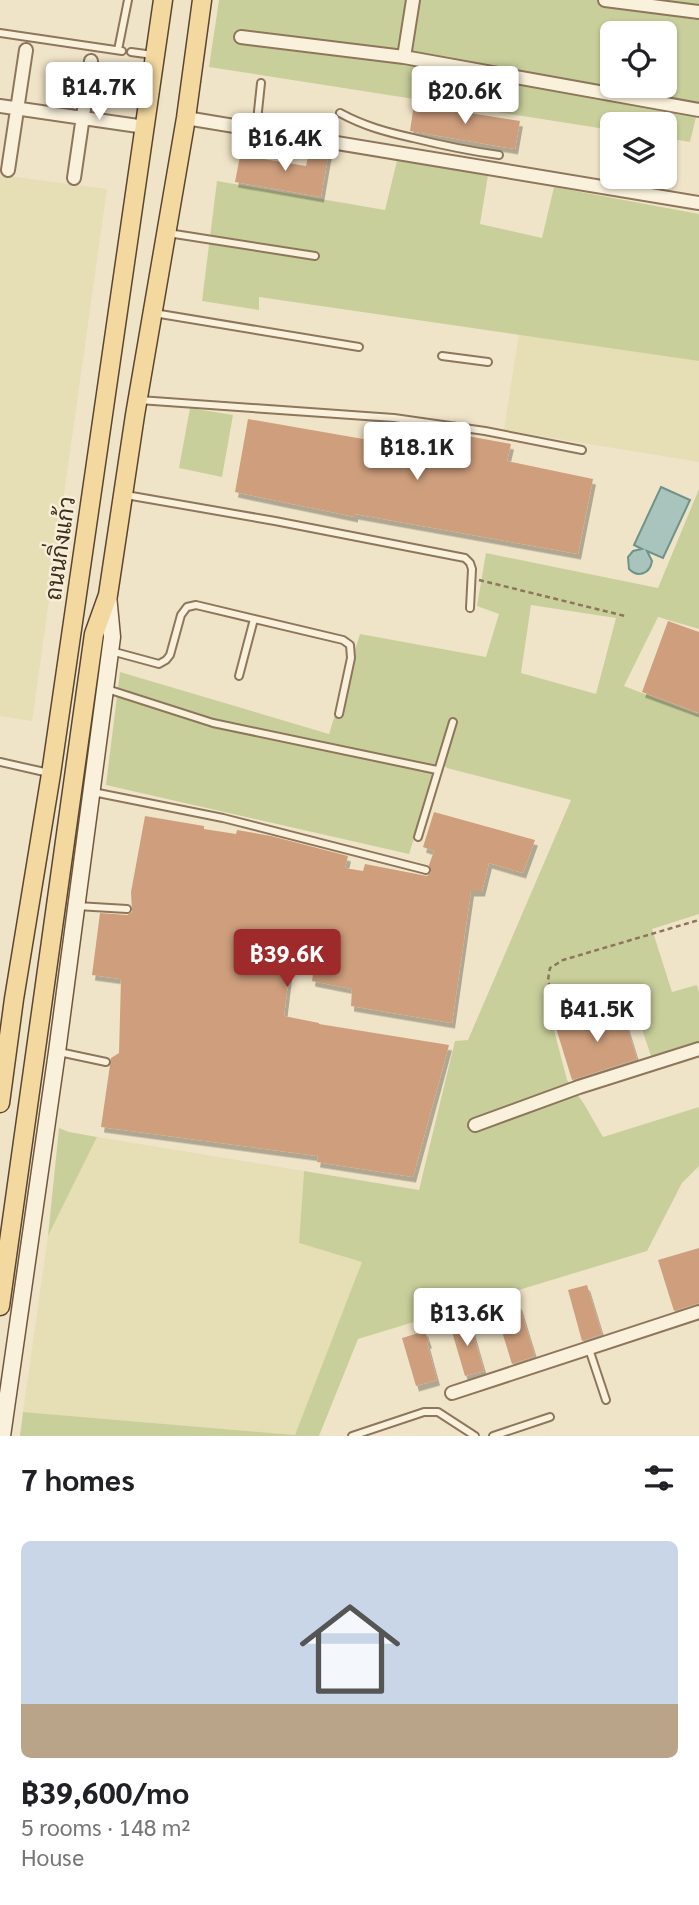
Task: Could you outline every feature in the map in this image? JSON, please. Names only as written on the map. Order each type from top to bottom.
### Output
[{"type":"main road","name":"ถนนกิ่งแก้ว","points":[[0,1104],[7,998],[51,774],[163,0]]},
{"type":"main road","points":[[0,1306],[94,634],[108,595],[186,118],[202,0]]},
{"type":"main road","points":[[2,1436],[106,688],[112,636],[108,595]]},
{"type":"street","points":[[404,57],[413,0]]},
{"type":"street","points":[[605,0],[699,12]]},
{"type":"street","points":[[241,37],[404,57],[699,110]]},
{"type":"street","points":[[8,170],[26,50]]},
{"type":"street","points":[[74,178],[91,61]]},
{"type":"street","points":[[0,106],[145,127]]},
{"type":"street","points":[[186,118],[461,157],[699,204]]},
{"type":"street","points":[[475,1125],[579,1087],[699,1049]]},
{"type":"street","points":[[452,1393],[699,1312]]},
{"type":"lane","points":[[0,33],[120,51],[128,0]]},
{"type":"lane","points":[[131,52],[155,55]]},
{"type":"lane","points":[[256,130],[261,83]]},
{"type":"lane","points":[[340,113],[362,125],[461,157],[499,155]]},
{"type":"lane","points":[[166,233],[316,256]]},
{"type":"lane","points":[[153,313],[359,347]]},
{"type":"lane","points":[[442,356],[488,362]]},
{"type":"lane","points":[[138,400],[394,418],[485,431],[582,450]]},
{"type":"lane","points":[[123,495],[275,520],[465,558],[472,569],[470,608]]},
{"type":"lane","points":[[110,651],[159,664],[170,655],[181,615],[187,607],[196,605],[343,640],[349,645],[351,658],[339,714]]},
{"type":"lane","points":[[239,676],[254,619]]},
{"type":"lane","points":[[106,688],[213,723],[437,771]]},
{"type":"lane","points":[[418,837],[453,722]]},
{"type":"lane","points":[[0,762],[51,774]]},
{"type":"lane","points":[[92,792],[223,818],[426,870]]},
{"type":"lane","points":[[75,906],[127,909]]},
{"type":"lane","points":[[57,1052],[106,1062]]},
{"type":"lane","points":[[589,1349],[606,1400]]},
{"type":"lane","points":[[352,1436],[424,1412],[438,1412],[475,1436]]},
{"type":"lane","points":[[493,1436],[550,1417]]},
{"type":"path","points":[[471,578],[625,616]]},
{"type":"path","points":[[552,996],[548,980],[550,968],[563,960],[699,920]]},
{"type":"shaded area","points":[[0,175],[107,189],[32,721],[0,716]]},
{"type":"shaded area","points":[[519,333],[699,361],[699,462],[504,430]]},
{"type":"shaded area","points":[[97,1137],[304,1171],[299,1243],[363,1261],[295,1435],[23,1412],[48,1236]]},
{"type":"green space","points":[[219,0],[699,0],[699,117],[696,117],[690,142],[677,140],[677,112],[600,112],[600,128],[209,67]]},
{"type":"green space","points":[[397,161],[488,175],[480,224],[542,238],[554,187],[699,214],[699,361],[259,297],[259,310],[202,301],[217,181],[385,210]]},
{"type":"green space","points":[[190,408],[233,415],[222,477],[179,468]]},
{"type":"green space","points":[[699,489],[699,629],[658,617],[624,686],[699,715],[699,914],[652,929],[672,992],[697,985],[699,1047],[652,1059],[633,1002],[553,1026],[567,1080],[603,1137],[699,1107],[699,1166],[682,1183],[647,1251],[358,1339],[319,1436],[20,1436],[23,1412],[295,1435],[362,1262],[299,1243],[304,1171],[419,1190],[455,1041],[468,1040],[571,800],[447,768],[439,761],[409,854],[106,785],[120,672],[329,734],[360,634],[486,657],[499,614],[477,606],[486,553],[658,588]],"holes":[[[531,605],[616,618],[596,694],[521,673]]]},
{"type":"green space","points":[[59,1128],[97,1137],[48,1236]]},
{"type":"water","points":[[661,487],[690,500],[663,558],[647,551],[652,561],[649,569],[640,574],[632,572],[629,569],[628,557],[633,551],[642,549],[634,545]]},
{"type":"building","points":[[414,104],[520,121],[515,149],[410,131]]},
{"type":"building","points":[[310,148],[329,151],[321,197],[235,182],[240,156],[244,153],[306,166]]},
{"type":"building","points":[[248,419],[369,440],[373,422],[511,444],[507,461],[593,479],[578,554],[355,514],[355,517],[235,492]]},
{"type":"building","points":[[668,621],[699,632],[699,713],[642,692]]},
{"type":"building","points":[[434,812],[535,840],[523,873],[489,863],[482,891],[471,891],[452,1023],[351,1006],[352,989],[312,981],[316,954],[292,950],[284,1016],[449,1045],[413,1177],[317,1162],[318,1156],[101,1127],[111,1058],[119,1053],[121,979],[92,975],[100,913],[127,915],[132,912],[131,892],[145,816],[204,826],[204,829],[236,834],[237,830],[271,836],[348,856],[345,868],[363,871],[365,864],[427,876],[431,872],[429,865],[434,851],[423,847]]},
{"type":"building","points":[[621,1007],[637,1059],[572,1080],[556,1028],[566,1025],[567,1030],[592,1023],[590,1017]]},
{"type":"building","points":[[699,1248],[699,1303],[674,1311],[658,1260]]},
{"type":"building","points":[[587,1285],[602,1334],[582,1341],[568,1290]]},
{"type":"building","points":[[519,1304],[535,1356],[512,1364],[496,1312]]},
{"type":"building","points":[[469,1319],[484,1371],[465,1376],[450,1325]]},
{"type":"building","points":[[425,1331],[437,1380],[416,1386],[402,1338]]}]
